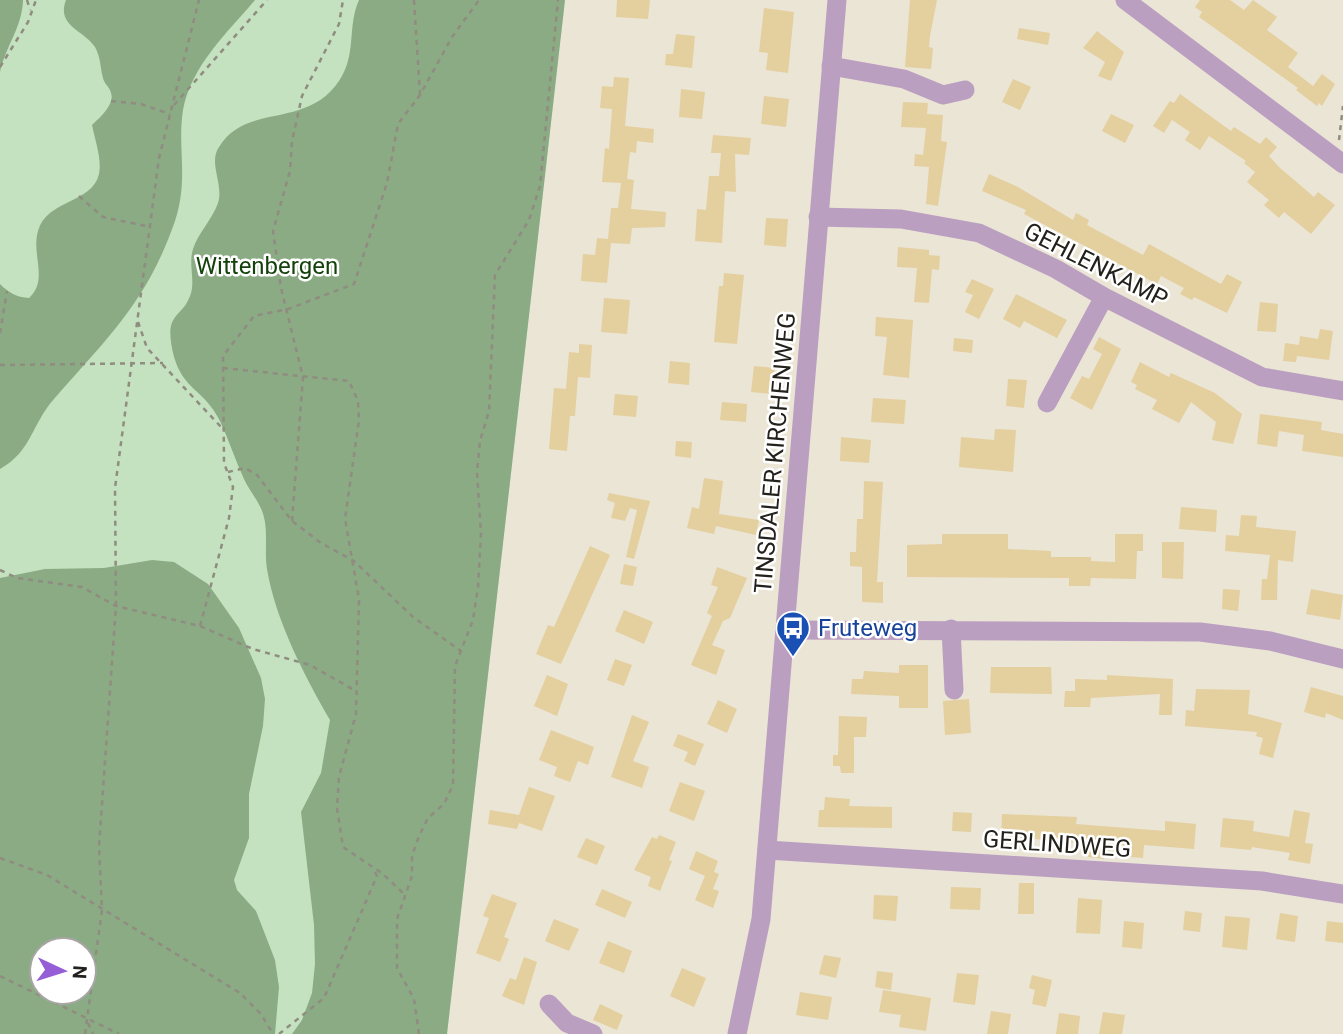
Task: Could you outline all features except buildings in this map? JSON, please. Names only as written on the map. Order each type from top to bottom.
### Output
[{"type":"street","name":"TINSDALER KIRCHENWEG","points":[[741,1034],[761,919],[837,0]]},
{"type":"street","points":[[1125,0],[1340,160]]},
{"type":"street","points":[[831,66],[904,79],[936,93],[965,90]]},
{"type":"street","name":"GEHLENKAMP","points":[[818,216],[901,219],[979,233],[1056,269],[1104,298],[1262,377],[1343,391]]},
{"type":"street","points":[[1047,403],[1104,298]]},
{"type":"street","points":[[951,629],[954,690]]},
{"type":"street","points":[[786,630],[1200,632],[1270,641],[1343,659]]},
{"type":"street","name":"GERLINDWEG","points":[[767,850],[1262,881],[1343,894]]},
{"type":"street","points":[[549,1004],[567,1023],[593,1034]]},
{"type":"path","points":[[27,0],[31,12]]},
{"type":"path","points":[[0,67],[36,0]]},
{"type":"path","points":[[85,1034],[102,910],[99,846],[116,606],[116,488],[130,362],[159,158],[199,0]]},
{"type":"path","points":[[172,107],[267,0]]},
{"type":"path","points":[[292,521],[303,377],[281,288],[273,231],[290,171],[292,141],[302,96],[339,24],[343,0]]},
{"type":"path","points":[[414,0],[421,95]]},
{"type":"path","points":[[200,626],[230,511],[233,487],[224,463],[222,428],[225,411],[221,368],[226,350],[254,316],[288,309],[354,284],[387,183],[398,124],[421,95],[452,37],[480,0]]},
{"type":"path","points":[[419,1034],[414,999],[397,968],[397,919],[412,876],[412,856],[419,836],[428,818],[444,804],[453,785],[455,666],[472,620],[478,587],[481,534],[477,472],[480,441],[489,411],[495,275],[529,220],[540,186],[558,0]]},
{"type":"path","points":[[111,100],[141,104],[170,114]]},
{"type":"path","points":[[1340,160],[1343,106]]},
{"type":"path","points":[[79,196],[103,217],[151,227]]},
{"type":"path","points":[[0,333],[7,291]]},
{"type":"path","points":[[137,318],[147,348],[222,428]]},
{"type":"path","points":[[0,365],[163,363]]},
{"type":"path","points":[[221,368],[349,381],[358,401],[354,470],[345,507],[359,599],[356,713],[340,777],[337,822],[342,847],[372,867],[405,895]]},
{"type":"path","points":[[228,472],[245,468],[257,475],[292,521],[321,543],[354,562],[413,617],[461,651]]},
{"type":"path","points":[[0,570],[17,578],[82,587],[116,606],[200,626],[253,649],[310,666],[355,690]]},
{"type":"path","points":[[0,858],[47,875],[240,993],[261,1014],[273,1034]]},
{"type":"path","points":[[279,1034],[324,998],[377,876],[372,867]]},
{"type":"path","points":[[0,976],[119,1034]]},
{"type":"path","points":[[86,1020],[93,1034]]},
{"type":"green space","name":"Wittenbergen","points":[[0,0],[565,0],[447,1034],[0,1034]]},
{"type":"green space","points":[[0,0],[23,0],[20,19],[0,72]]},
{"type":"green space","points":[[66,0],[255,0],[212,51],[187,94],[183,110],[179,205],[175,221],[152,274],[139,297],[109,337],[46,409],[19,454],[0,469],[0,284],[20,297],[29,298],[35,291],[39,275],[36,249],[38,231],[50,213],[79,197],[95,184],[100,162],[92,125],[106,110],[112,97],[104,80],[95,47],[65,16]]},
{"type":"green space","points":[[359,0],[565,0],[447,1034],[292,1034],[302,1020],[312,993],[315,964],[314,925],[301,812],[321,773],[330,720],[301,667],[277,608],[267,569],[265,525],[260,507],[244,479],[213,410],[179,370],[170,333],[173,320],[187,303],[192,290],[193,249],[218,203],[215,160],[219,147],[231,133],[244,125],[294,112],[325,96],[345,71]]},
{"type":"green space","points":[[152,560],[174,562],[208,584],[239,628],[261,678],[265,699],[263,726],[249,794],[249,838],[234,880],[237,890],[256,911],[275,960],[279,987],[275,1034],[0,1034],[0,578],[45,569],[104,568]]},
{"type":"place","name":"Fruteweg","points":[[793,658]]}]
